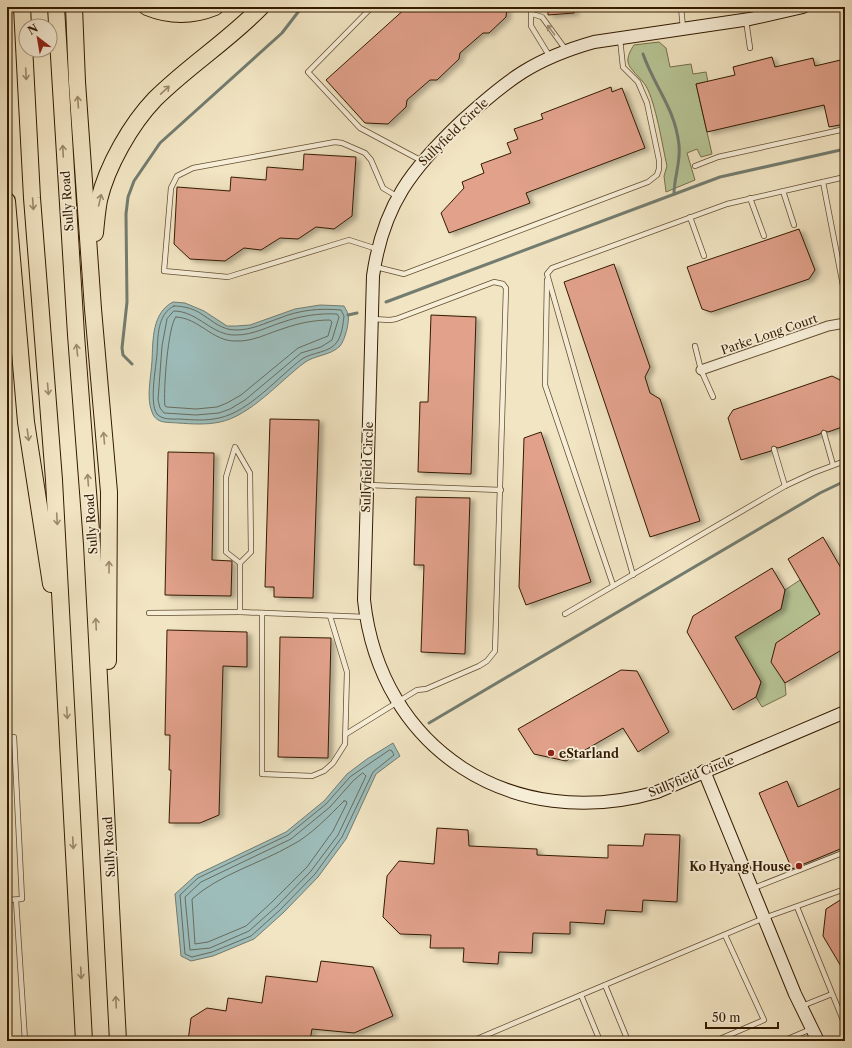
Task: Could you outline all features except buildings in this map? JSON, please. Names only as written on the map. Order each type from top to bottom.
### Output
[{"type":"highway","points":[[22,7],[32,198],[54,480],[84,1041]]},
{"type":"highway","name":"Sully Road","points":[[56,7],[73,303],[92,544],[106,788],[118,1041]]},
{"type":"highway","points":[[74,7],[77,82],[93,309],[109,492],[106,788]]},
{"type":"highway","points":[[147,7],[178,14],[193,13],[215,7]]},
{"type":"highway","points":[[93,309],[94,240],[100,199],[116,154],[138,120],[155,99],[227,39],[261,7]]},
{"type":"highway","points":[[7,200],[26,422],[65,674]]},
{"type":"highway","points":[[7,251],[13,276]]},
{"type":"street","name":"Sullyfield Circle","points":[[803,7],[773,11],[746,20],[594,42],[566,50],[527,68],[506,82],[440,142],[422,161],[398,197],[386,224],[374,267],[363,583],[366,617],[379,666],[398,701],[424,736],[461,768],[504,789],[534,799],[581,804],[612,802],[656,792],[845,712]]},
{"type":"street","name":"Parke Long Court","points":[[701,370],[828,326],[845,322]]},
{"type":"street","points":[[704,771],[801,1006],[818,1041]]},
{"type":"lane","points":[[372,7],[308,72],[360,128],[422,161]]},
{"type":"lane","points":[[531,7],[531,26],[550,57]]},
{"type":"lane","points":[[681,7],[683,29]]},
{"type":"lane","points":[[532,14],[542,17],[566,50]]},
{"type":"lane","points":[[746,20],[750,48]]},
{"type":"lane","points":[[374,267],[404,274],[648,182],[657,175],[660,164],[647,103],[638,82],[623,67],[620,39]]},
{"type":"lane","points":[[695,166],[718,157],[845,129]]},
{"type":"lane","points":[[378,249],[349,240],[228,277],[164,271],[171,188],[177,176],[193,168],[335,142],[342,143],[365,153],[371,160],[383,188],[398,197]]},
{"type":"lane","points":[[613,585],[545,385],[547,274],[552,268],[727,204],[845,177]]},
{"type":"lane","points":[[823,182],[845,296]]},
{"type":"lane","points":[[783,191],[794,225]]},
{"type":"lane","points":[[750,198],[764,236]]},
{"type":"lane","points":[[690,217],[704,256]]},
{"type":"lane","points":[[547,274],[633,575]]},
{"type":"lane","points":[[346,734],[417,690],[426,689],[479,666],[487,661],[495,651],[506,288],[503,284],[494,282],[396,319],[372,319]]},
{"type":"lane","points":[[695,346],[701,370],[714,397]]},
{"type":"lane","points":[[824,433],[833,465]]},
{"type":"lane","points":[[240,563],[226,552],[226,477],[235,447],[250,473],[251,552],[240,563],[240,612]]},
{"type":"lane","points":[[774,449],[785,486]]},
{"type":"lane","points":[[565,614],[785,486],[845,461]]},
{"type":"lane","points":[[367,484],[501,490]]},
{"type":"lane","points":[[149,613],[240,612],[366,617]]},
{"type":"lane","points":[[262,613],[262,774],[302,777],[312,776],[324,771],[339,754],[345,744],[347,672],[330,616]]},
{"type":"lane","points":[[7,738],[14,737],[22,899],[7,900]]},
{"type":"lane","points":[[752,889],[845,852]]},
{"type":"lane","points":[[472,1041],[764,918],[845,889]]},
{"type":"lane","points":[[16,900],[25,1041]]},
{"type":"lane","points":[[797,907],[845,1025]]},
{"type":"lane","points":[[715,1041],[764,1020],[725,934]]},
{"type":"lane","points":[[605,985],[628,1041]]},
{"type":"lane","points":[[801,1006],[832,994]]},
{"type":"lane","points":[[581,995],[600,1041]]},
{"type":"lane","points":[[784,1041],[812,1028]]},
{"type":"green space","points":[[659,42],[666,48],[670,67],[691,64],[693,74],[706,72],[708,82],[696,84],[712,154],[701,157],[697,149],[687,153],[695,180],[666,192],[664,176],[667,166],[653,103],[646,86],[630,67],[628,60],[634,45]]},
{"type":"green space","points":[[800,580],[820,614],[772,660],[785,683],[786,695],[762,707],[756,697],[761,682],[735,637],[781,609],[785,590]]},
{"type":"water","points":[[173,302],[185,303],[204,311],[227,326],[250,325],[295,309],[320,305],[344,306],[348,314],[348,326],[340,346],[332,352],[308,360],[264,397],[242,413],[215,423],[199,424],[166,422],[156,419],[152,412],[149,400],[149,387],[155,327],[161,313]]},
{"type":"water","points":[[393,743],[400,756],[376,774],[346,839],[318,877],[283,913],[254,939],[213,956],[191,961],[181,956],[175,894],[196,875],[286,832],[324,801],[347,774],[367,759]]},
{"type":"waterway","points":[[132,364],[123,355],[122,348],[127,302],[126,214],[128,197],[134,181],[160,143],[282,33],[302,7]]},
{"type":"waterway","points":[[643,54],[669,109],[677,132],[679,151],[674,194]]},
{"type":"waterway","points":[[386,302],[720,177],[845,149]]},
{"type":"waterway","points":[[348,315],[357,313]]},
{"type":"waterway","points":[[429,723],[820,493],[845,481]]},
{"type":"place","name":"eStarland","points":[[551,753]]},
{"type":"place","name":"Ko Hyang House","points":[[799,866]]}]
